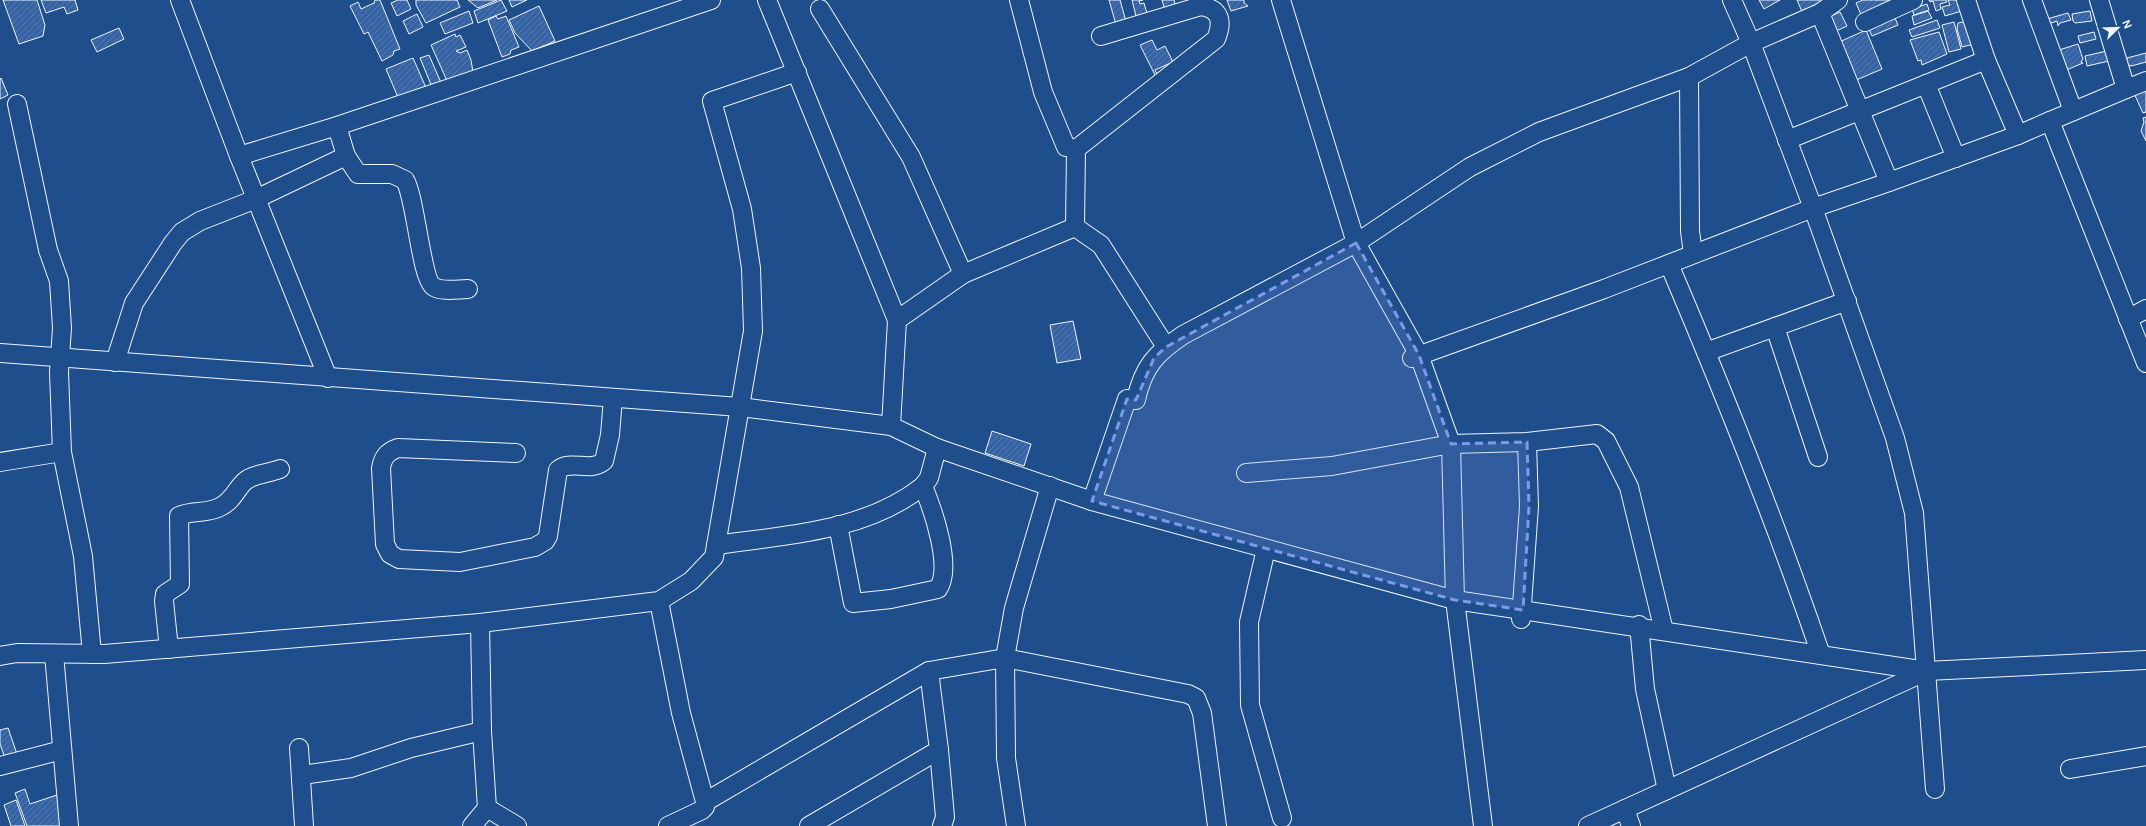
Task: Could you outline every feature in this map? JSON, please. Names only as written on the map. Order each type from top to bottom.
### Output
[{"type":"street","points":[[180,0],[239,156],[328,378]]},
{"type":"street","points":[[239,156],[337,126],[711,0]]},
{"type":"street","points":[[767,0],[897,320],[891,426]]},
{"type":"street","points":[[1018,0],[1043,92],[1066,147],[1076,149],[1216,39],[1221,28],[1217,14],[1212,8],[1201,6],[1101,36]]},
{"type":"street","points":[[1281,0],[1356,243],[1415,356],[1452,444],[1455,600],[1483,826]]},
{"type":"street","points":[[1732,0],[1751,43],[1813,208],[1895,438],[1914,513],[1935,789]]},
{"type":"street","points":[[1092,501],[1127,399],[1136,400],[1139,386],[1154,358],[1183,335],[1356,243],[1470,167],[1538,132],[1689,77],[1751,43],[1820,13],[1838,0]]},
{"type":"street","points":[[1865,22],[1913,0]]},
{"type":"street","points":[[1966,0],[1986,60],[2018,135]]},
{"type":"street","points":[[2032,0],[2073,111]]},
{"type":"street","points":[[2099,0],[2126,89]]},
{"type":"street","points":[[820,8],[911,157],[963,274]]},
{"type":"street","points":[[1820,13],[1889,182]]},
{"type":"street","points":[[1787,140],[1860,109],[1986,60]]},
{"type":"street","points":[[0,656],[17,653],[92,654],[169,649],[480,624],[659,601],[692,581],[701,573],[714,557],[753,331],[750,268],[742,209],[712,101],[797,72]]},
{"type":"street","points":[[1689,77],[1690,231],[1693,254]]},
{"type":"street","points":[[1415,356],[1669,264],[1813,208],[2018,135],[2146,81]]},
{"type":"street","points":[[1926,84],[1956,158]]},
{"type":"street","points":[[17,104],[48,250],[59,281],[62,328],[60,358],[62,452],[83,556],[92,654]]},
{"type":"street","points":[[2050,121],[2146,363]]},
{"type":"street","points":[[337,126],[346,156],[358,174],[392,174],[405,180],[411,196],[424,268],[431,285],[434,288],[468,289]]},
{"type":"street","points":[[1075,227],[1076,149]]},
{"type":"street","points":[[115,362],[134,303],[173,243],[182,232],[200,221],[256,199],[346,156]]},
{"type":"street","points":[[897,320],[963,274],[1075,227]]},
{"type":"street","points":[[1075,227],[1102,246],[1166,347]]},
{"type":"street","points":[[1669,264],[1706,352],[1786,553],[1821,655]]},
{"type":"street","points":[[1706,352],[1847,301]]},
{"type":"street","points":[[2128,319],[2146,309]]},
{"type":"street","points":[[1775,327],[1818,457]]},
{"type":"street","points":[[0,353],[740,407],[891,426],[937,448],[1092,501],[1455,600],[1522,614],[1640,627],[1926,671],[2146,660]]},
{"type":"street","points":[[516,453],[398,448],[389,451],[383,459],[381,468],[387,550],[399,560],[460,562],[535,547],[541,544],[548,536],[558,470],[564,466],[594,466],[604,461],[610,436],[613,398]]},
{"type":"street","points":[[1246,473],[1332,466],[1452,444],[1527,442],[1597,434],[1606,441],[1630,487],[1664,631]]},
{"type":"street","points":[[1522,614],[1529,506],[1527,442]]},
{"type":"street","points":[[716,545],[813,531],[871,516],[923,486],[928,478],[937,448]]},
{"type":"street","points":[[0,462],[62,452]]},
{"type":"street","points":[[169,649],[164,601],[165,594],[180,584],[179,516],[186,513],[202,512],[220,508],[234,497],[241,485],[248,479],[280,469]]},
{"type":"street","points":[[838,525],[854,603],[891,599],[938,589],[943,582],[940,541],[935,517],[923,486]]},
{"type":"street","points":[[1016,826],[1006,758],[1005,658],[1014,608],[1050,486]]},
{"type":"street","points":[[1266,549],[1249,622],[1250,705],[1282,818]]},
{"type":"street","points":[[659,601],[681,713],[705,802],[705,807],[702,810],[668,826]]},
{"type":"street","points":[[472,826],[487,808],[482,731],[480,624]]},
{"type":"street","points":[[1640,627],[1645,689],[1667,790]]},
{"type":"street","points":[[54,654],[69,826]]},
{"type":"street","points":[[705,802],[929,671],[1005,658],[1188,694],[1196,698],[1202,713],[1217,826]]},
{"type":"street","points":[[929,671],[946,817],[942,826]]},
{"type":"street","points":[[1588,826],[1926,671]]},
{"type":"street","points":[[302,775],[351,768],[411,748],[482,731]]},
{"type":"street","points":[[299,748],[302,775],[304,826]]},
{"type":"street","points":[[0,766],[62,750]]},
{"type":"street","points":[[809,826],[939,750]]},
{"type":"street","points":[[2070,769],[2146,756]]},
{"type":"street","points":[[487,808],[517,826]]},
{"type":"street","points":[[1625,809],[1630,826]]},
{"type":"highlighted area","points":[[1356,243],[1419,355],[1451,444],[1527,442],[1529,506],[1523,610],[1455,600],[1092,501],[1127,399],[1136,400],[1154,358],[1166,347]]},
{"type":"building","points":[[3,0],[37,0],[45,25],[43,36],[19,44]]},
{"type":"building","points":[[41,0],[75,0],[78,10],[67,14],[64,7],[46,13]]},
{"type":"building","points":[[375,0],[380,0],[400,49],[394,51],[393,55],[382,61],[368,32],[364,34],[350,6],[358,2],[361,9],[374,3]]},
{"type":"building","points":[[398,0],[407,0],[411,9],[397,16],[391,3]]},
{"type":"building","points":[[416,0],[457,0],[460,7],[426,23],[416,5]]},
{"type":"building","points":[[468,0],[497,0],[478,8]]},
{"type":"building","points":[[501,0],[507,11],[478,23],[474,11]]},
{"type":"building","points":[[509,0],[527,0],[512,7]]},
{"type":"building","points":[[1109,0],[1120,0],[1127,25],[1117,28]]},
{"type":"building","points":[[1132,0],[1143,0],[1139,1],[1140,4],[1144,3],[1148,17],[1137,20]]},
{"type":"building","points":[[1162,0],[1174,0],[1177,10],[1166,13]]},
{"type":"building","points":[[1227,0],[1244,0],[1244,3],[1248,6],[1231,11]]},
{"type":"building","points":[[1759,0],[1780,0],[1764,9]]},
{"type":"building","points":[[1797,0],[1831,0],[1803,14]]},
{"type":"building","points":[[1863,0],[1891,0],[1862,17],[1856,3]]},
{"type":"building","points":[[1929,0],[1946,0],[1947,2],[1940,4],[1941,9],[1936,11],[1933,1],[1930,2]]},
{"type":"building","points":[[1948,0],[1962,0],[1965,10],[1945,16],[1942,7],[1950,5]]},
{"type":"building","points":[[1927,4],[1929,10],[1914,15],[1912,9]]},
{"type":"building","points":[[539,6],[555,41],[532,51],[515,33],[509,20]]},
{"type":"building","points":[[469,11],[473,23],[445,34],[440,23]]},
{"type":"building","points":[[1928,11],[1932,18],[1914,25],[1912,16]]},
{"type":"building","points":[[2090,11],[2092,21],[2075,23],[2073,21],[2072,14]]},
{"type":"building","points":[[1840,12],[1847,26],[1834,32],[1827,18]]},
{"type":"building","points":[[2068,13],[2071,20],[2060,23],[2058,26],[2057,21],[2048,24],[2047,19]]},
{"type":"building","points":[[417,14],[423,27],[409,34],[403,21]]},
{"type":"building","points":[[496,16],[498,19],[506,16],[519,47],[511,50],[510,54],[502,57],[488,20]]},
{"type":"building","points":[[1894,16],[1898,25],[1872,36],[1868,27]]},
{"type":"building","points":[[1937,20],[1940,28],[1912,37],[1909,30]]},
{"type":"building","points":[[1971,20],[1978,43],[1962,47],[1957,29],[1958,23]]},
{"type":"building","points":[[1954,22],[1961,49],[1949,52],[1942,25]]},
{"type":"building","points":[[119,28],[124,39],[97,52],[91,40]]},
{"type":"building","points":[[1866,30],[1882,69],[1854,81],[1837,43]]},
{"type":"building","points":[[1939,32],[1947,54],[1922,65],[1921,60],[1918,61],[1910,40]]},
{"type":"building","points":[[2094,32],[2096,39],[2080,43],[2078,36]]},
{"type":"building","points":[[455,34],[456,37],[460,35],[466,47],[456,51],[460,53],[467,50],[471,60],[473,72],[448,83],[431,45]]},
{"type":"building","points":[[1152,40],[1157,50],[1165,46],[1173,62],[1155,70],[1158,76],[1157,79],[1140,45]]},
{"type":"building","points":[[2078,44],[2083,59],[2081,62],[2083,63],[2064,71],[2061,64],[2065,61],[2063,61],[2059,50]]},
{"type":"building","points":[[2107,51],[2109,61],[2087,66],[2085,56]]},
{"type":"building","points":[[2146,53],[2146,62],[2131,66],[2126,64],[2127,58]]},
{"type":"building","points":[[429,55],[442,85],[432,87],[420,58]]},
{"type":"building","points":[[413,58],[427,90],[400,102],[386,69]]},
{"type":"building","points":[[1,78],[8,95],[0,99],[0,79]]},
{"type":"building","points":[[2146,86],[2146,112],[2143,113],[2133,91]]},
{"type":"building","points":[[2146,117],[2146,141],[2141,131],[2144,122],[2143,118]]},
{"type":"building","points":[[1073,321],[1081,359],[1057,363],[1050,325]]},
{"type":"building","points":[[992,431],[1031,444],[1024,466],[985,453]]},
{"type":"building","points":[[8,728],[18,757],[6,761],[0,744],[0,730]]},
{"type":"building","points":[[25,789],[30,804],[57,795],[63,826],[27,826],[15,793]]},
{"type":"building","points":[[16,800],[25,826],[11,826],[4,805]]}]
